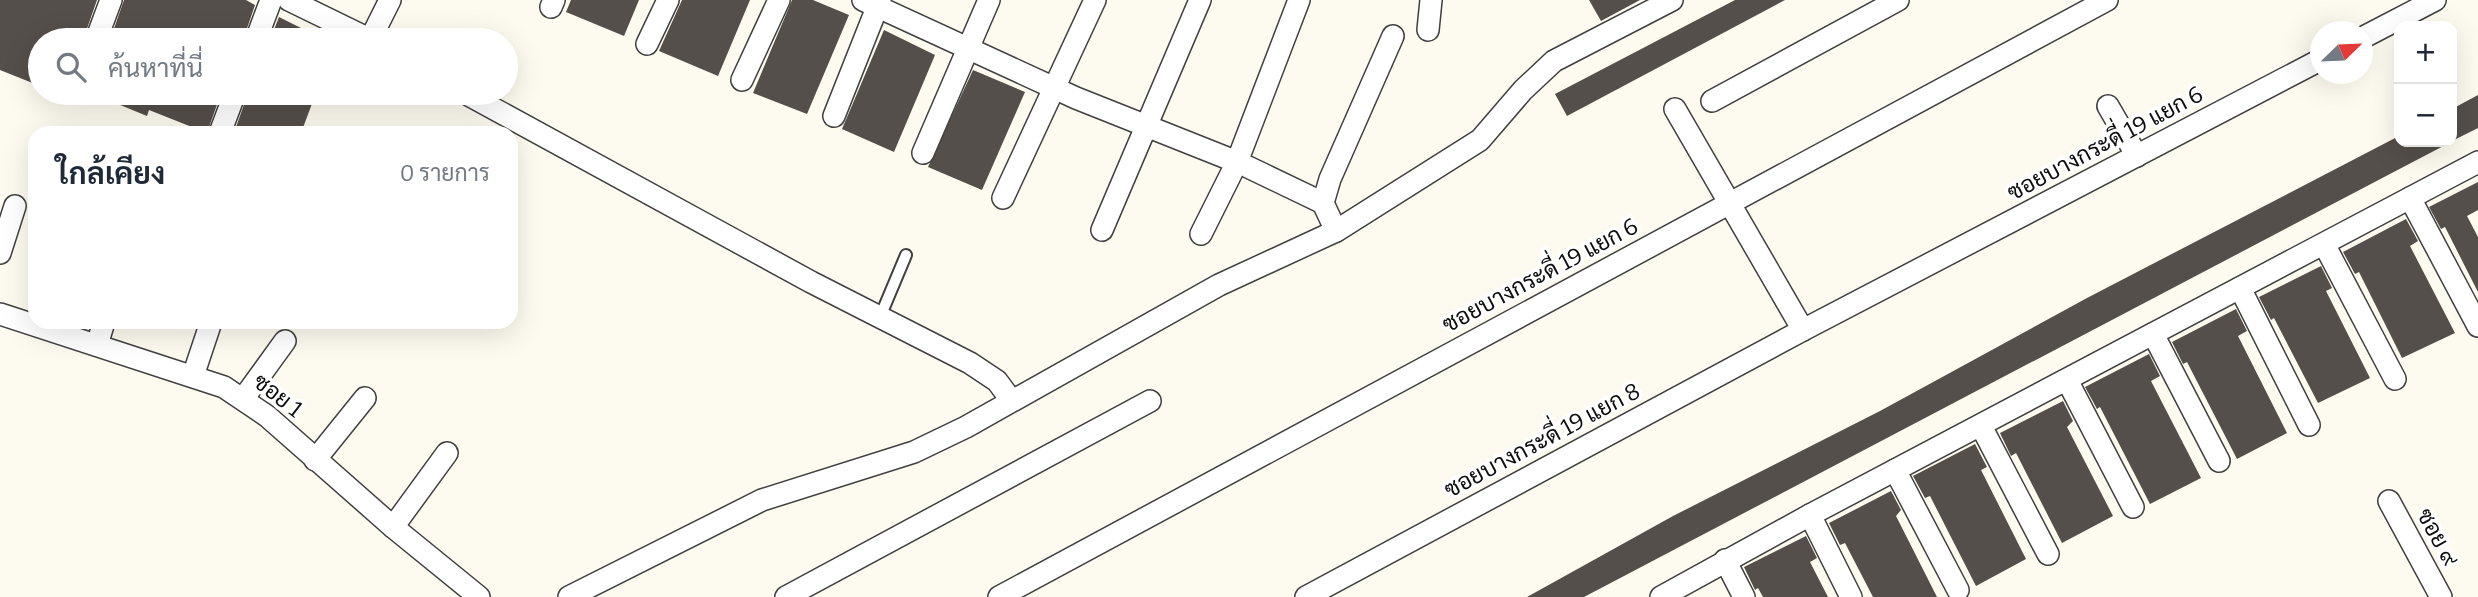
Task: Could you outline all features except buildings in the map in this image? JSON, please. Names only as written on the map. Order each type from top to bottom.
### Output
[{"type":"street","points":[[100,28],[111,0]]},
{"type":"street","points":[[260,28],[271,0]]},
{"type":"street","points":[[289,0],[346,28]]},
{"type":"street","points":[[376,28],[390,0]]},
{"type":"street","points":[[647,44],[668,0]]},
{"type":"street","points":[[742,80],[779,0]]},
{"type":"street","points":[[923,153],[989,0]]},
{"type":"street","points":[[1003,198],[1095,0]]},
{"type":"street","points":[[1102,230],[1200,0]]},
{"type":"street","points":[[1201,234],[1242,165],[1299,0]]},
{"type":"street","points":[[1428,30],[1431,0]]},
{"type":"street","points":[[569,597],[762,500],[914,452],[966,428],[1011,400],[1121,342],[1219,285],[1336,231],[1480,140],[1523,90],[1554,61],[1672,0]]},
{"type":"street","points":[[1712,101],[1898,0]]},
{"type":"street","name":"ซอยบางกระดี่ 19 แยก 6","points":[[999,597],[2107,0]]},
{"type":"street","points":[[2373,32],[2435,0]]},
{"type":"street","points":[[834,116],[873,2],[1055,89],[1145,128],[1242,165],[1323,203],[1336,231]]},
{"type":"street","points":[[1323,203],[1330,179],[1393,36]]},
{"type":"street","name":"ซอยบางกระดี่ 19 แยก 6","points":[[1803,330],[2310,65]]},
{"type":"street","points":[[223,126],[230,105]]},
{"type":"street","points":[[487,105],[970,363],[997,381],[1011,400]]},
{"type":"street","points":[[2108,106],[2137,156]]},
{"type":"street","points":[[1675,108],[1803,330]]},
{"type":"street","points":[[1661,597],[1810,514],[2478,162]]},
{"type":"street","points":[[2410,198],[2478,326]]},
{"type":"street","points":[[0,253],[15,206]]},
{"type":"street","points":[[2324,244],[2395,379]]},
{"type":"street","points":[[2240,288],[2309,425]]},
{"type":"street","name":"ซอย 1","points":[[0,314],[28,323]]},
{"type":"street","name":"ซอย 1","points":[[47,329],[224,387],[267,416],[393,527],[479,597]]},
{"type":"street","points":[[97,345],[102,329]]},
{"type":"street","points":[[193,376],[209,329]]},
{"type":"street","name":"ซอยบางกระดี่ 19 แยก 8","points":[[1306,597],[1803,330]]},
{"type":"street","points":[[2153,334],[2219,461]]},
{"type":"street","points":[[243,399],[285,341]]},
{"type":"street","points":[[2067,380],[2133,507]]},
{"type":"street","points":[[315,460],[365,398]]},
{"type":"street","points":[[786,597],[1150,401]]},
{"type":"street","points":[[1981,426],[2048,554]]},
{"type":"street","points":[[393,527],[447,453]]},
{"type":"street","points":[[1895,470],[1958,590]]},
{"type":"street","name":"ซอย ๙","points":[[2389,501],[2441,597]]},
{"type":"street","points":[[1810,514],[1852,597]]},
{"type":"street","points":[[1725,560],[1744,597]]},
{"type":"lane","points":[[880,317],[906,255]]}]
